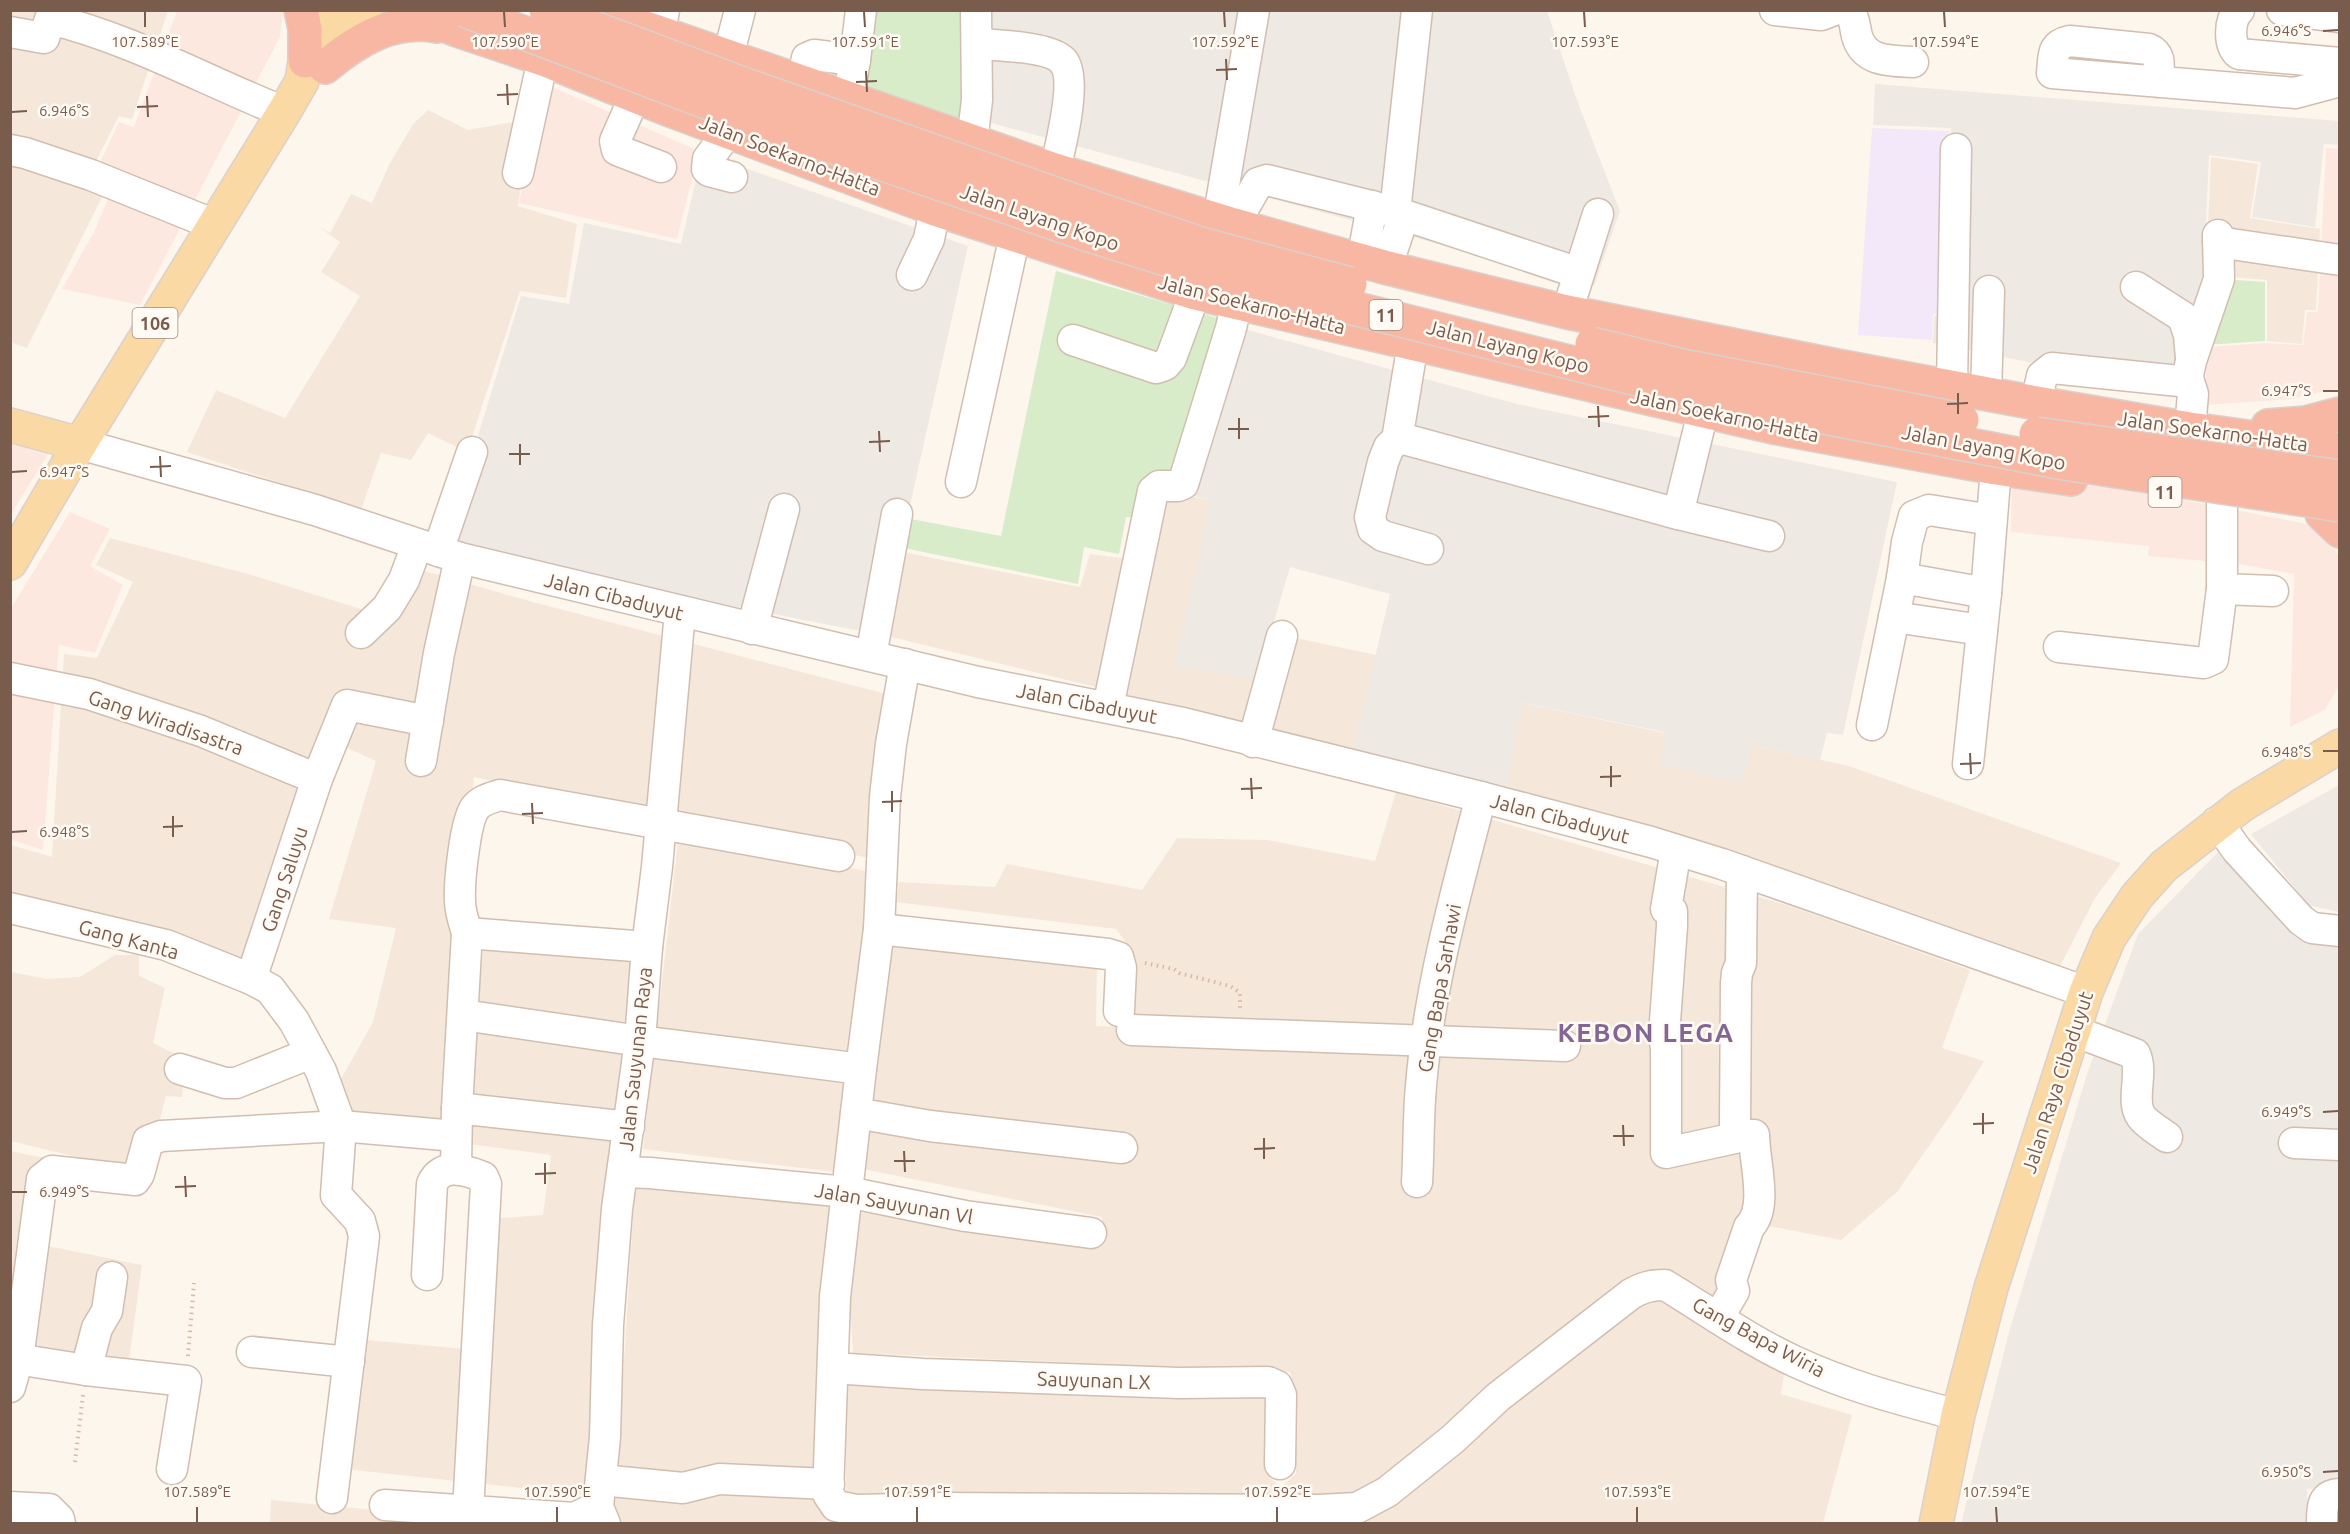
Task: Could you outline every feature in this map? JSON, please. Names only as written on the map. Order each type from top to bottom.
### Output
[{"type":"highway","points":[[301,10],[311,69],[348,47],[390,27],[460,20]]},
{"type":"highway","name":"Jalan Soekarno-Hatta","points":[[408,10],[460,20],[543,59],[670,110],[935,209],[1195,292],[1782,429],[2001,469],[2335,517]]},
{"type":"highway","name":"Jalan Layang Kopo","points":[[546,10],[765,92],[1204,245],[1420,303],[1682,366],[2064,440],[2340,477]]},
{"type":"highway","name":"Jalan Soekarno-Hatta","points":[[594,10],[662,22],[714,52],[972,142],[1055,170],[1232,217],[1373,264],[1567,312],[1952,387],[2197,430],[2340,450]]},
{"type":"highway","name":"Jalan Layang Kopo","points":[[460,20],[1072,229],[1201,270],[1677,389],[2335,517]]},
{"type":"highway","points":[[670,110],[654,95],[650,75],[659,55],[668,49],[689,44],[714,52]]},
{"type":"highway","points":[[2001,469],[2017,471],[2036,463],[2048,447],[2049,427],[2039,409],[2029,401]]},
{"type":"highway","points":[[2197,430],[2306,423],[2340,414]]},
{"type":"main road","name":"106","points":[[10,563],[80,444],[311,69],[336,10]]},
{"type":"main road","name":"106","points":[[311,69],[365,10]]},
{"type":"main road","points":[[10,425],[80,444]]},
{"type":"main road","name":"Jalan Raya Cibaduyut","points":[[1936,1524],[1958,1415],[1991,1288],[2086,992],[2109,938],[2137,896],[2164,866],[2217,822],[2340,746]]},
{"type":"street","points":[[714,52],[740,10]]},
{"type":"street","points":[[848,99],[861,10]]},
{"type":"street","points":[[972,142],[977,100],[976,10]]},
{"type":"street","points":[[1232,217],[1254,10]]},
{"type":"street","points":[[1373,264],[1366,246],[1390,211],[1417,10]]},
{"type":"street","points":[[1776,10],[1821,15],[1834,10]]},
{"type":"street","points":[[1847,10],[1855,18],[1861,46],[1869,54],[1880,60],[1913,63]]},
{"type":"street","points":[[2239,10],[2235,15],[2230,43],[2233,50],[2239,54],[2340,63]]},
{"type":"street","points":[[2282,10],[2340,17]]},
{"type":"street","points":[[10,32],[44,38],[51,19],[78,26],[170,61],[284,112]]},
{"type":"street","points":[[977,44],[1053,54],[1062,60],[1066,68],[1069,108],[1055,170]]},
{"type":"street","points":[[802,83],[807,57],[855,60]]},
{"type":"street","points":[[518,173],[543,59]]},
{"type":"street","points":[[2158,82],[2295,93],[2340,81]]},
{"type":"street","points":[[635,96],[615,141],[615,146],[617,150],[661,167]]},
{"type":"street","points":[[728,132],[708,159],[707,169],[732,177]]},
{"type":"street","points":[[1952,387],[1956,149]]},
{"type":"street","points":[[10,150],[91,175],[215,225]]},
{"type":"street","points":[[1232,217],[1258,183],[1267,180],[1390,211],[1579,273]]},
{"type":"street","points":[[912,275],[928,239],[935,209]]},
{"type":"street","points":[[1567,312],[1598,214]]},
{"type":"street","points":[[961,482],[1015,235]]},
{"type":"street","points":[[2190,372],[2219,279],[2218,238],[2340,260]]},
{"type":"street","points":[[2136,287],[2183,317],[2190,335],[2190,372],[2197,430]]},
{"type":"street","points":[[1986,393],[1989,291]]},
{"type":"street","points":[[1073,340],[1156,368],[1166,365],[1171,358],[1195,292]]},
{"type":"street","points":[[1108,707],[1153,491],[1159,486],[1183,484],[1237,302]]},
{"type":"street","points":[[1397,440],[1413,343]]},
{"type":"street","points":[[2029,401],[2042,376],[2052,368],[2190,372]]},
{"type":"street","points":[[1678,514],[1703,412]]},
{"type":"street","points":[[1428,549],[1383,536],[1373,530],[1370,517],[1383,462],[1389,447],[1397,440],[1404,439],[1678,514],[1769,536]]},
{"type":"street","name":"Jalan Cibaduyut","points":[[80,444],[315,510],[439,551],[680,612],[978,682],[1183,723],[1481,797],[1676,850],[2086,992]]},
{"type":"street","points":[[421,761],[439,653],[439,551],[472,452]]},
{"type":"street","points":[[1968,764],[1992,520],[2001,469]]},
{"type":"street","points":[[2059,647],[2204,663],[2213,659],[2222,589],[2222,501]]},
{"type":"street","points":[[752,628],[783,509]]},
{"type":"street","points":[[1872,725],[1914,516],[1929,510],[1992,520]]},
{"type":"street","points":[[871,656],[897,514]]},
{"type":"street","points":[[361,633],[387,608],[404,580],[439,551]]},
{"type":"street","points":[[1902,578],[1986,593]]},
{"type":"street","points":[[2222,589],[2273,591]]},
{"type":"street","name":"Jalan Sauyunan Raya","points":[[590,1510],[605,1437],[610,1289],[617,1209],[640,1041],[646,947],[657,867],[680,612]]},
{"type":"street","points":[[1894,617],[1982,630]]},
{"type":"street","points":[[1253,742],[1282,636]]},
{"type":"street","points":[[905,664],[891,744],[885,797],[879,928],[835,1297],[828,1494],[836,1506],[856,1510],[942,1508],[1276,1517],[1357,1516]]},
{"type":"street","name":"Gang Wiradisastra","points":[[10,678],[112,701],[201,731],[317,779]]},
{"type":"street","name":"Gang Saluyu","points":[[248,977],[317,779],[346,705],[428,721]]},
{"type":"street","points":[[427,1275],[432,1184],[456,1141],[467,933],[462,914],[460,885],[471,819],[475,808],[483,801],[500,795],[839,856]]},
{"type":"street","name":"Gang Bapa Sarhawi","points":[[1418,1182],[1421,1086],[1427,1042],[1445,941],[1481,797]]},
{"type":"street","points":[[2217,822],[2237,850],[2301,920],[2312,928],[2340,931]]},
{"type":"street","points":[[1676,850],[1666,909],[1672,911],[1664,1035],[1666,1153],[1720,1143],[1735,1138],[1736,1135],[1735,1017],[1737,973],[1741,963],[1742,871]]},
{"type":"street","name":"Gang Kanta","points":[[10,908],[166,945],[248,977],[270,989],[294,1021],[311,1053],[329,1090],[341,1126]]},
{"type":"street","points":[[879,928],[1118,957],[1126,1020],[1239,1034],[1565,1046]]},
{"type":"street","points":[[467,933],[646,947]]},
{"type":"street","points":[[463,1015],[640,1041],[861,1069]]},
{"type":"street","points":[[2074,1031],[2135,1054],[2139,1062],[2137,1106],[2141,1116],[2167,1137]]},
{"type":"street","points":[[180,1069],[225,1083],[236,1083],[311,1053]]},
{"type":"street","points":[[856,1113],[930,1126],[1122,1148]]},
{"type":"street","points":[[332,1498],[364,1236],[360,1221],[345,1208],[335,1192],[341,1126]]},
{"type":"street","points":[[172,1469],[186,1381],[86,1370],[13,1368],[42,1179],[46,1174],[52,1171],[134,1180],[139,1174],[148,1141],[155,1137],[341,1126],[456,1141],[629,1127]]},
{"type":"street","points":[[1718,1318],[1734,1291],[1731,1280],[1749,1227],[1755,1221],[1760,1202],[1754,1135],[1736,1135]]},
{"type":"street","points":[[456,1141],[485,1181],[468,1510]]},
{"type":"street","points":[[2294,1143],[2340,1145]]},
{"type":"street","name":"Jalan Sauyunan Vl","points":[[623,1172],[847,1191],[965,1216],[1091,1233]]},
{"type":"street","points":[[86,1370],[97,1328],[107,1311],[112,1277]]},
{"type":"street","name":"Gang Bapa Wiria","points":[[1357,1516],[1453,1439],[1498,1398],[1631,1294],[1642,1288],[1665,1285],[1795,1362],[1859,1389],[1958,1415]]},
{"type":"street","points":[[252,1352],[349,1362]]},
{"type":"street","name":"Sauyunan LX","points":[[833,1368],[923,1374],[1180,1383],[1268,1382],[1277,1386],[1281,1395],[1280,1464]]},
{"type":"street","points":[[385,1505],[468,1510],[590,1510],[719,1479],[829,1484]]},
{"type":"street","points":[[2322,1524],[2324,1500],[2328,1496],[2340,1494]]},
{"type":"street","points":[[10,1507],[49,1509],[59,1519],[60,1524]]},
{"type":"path","points":[[1118,957],[1171,968],[1179,974],[1235,989],[1240,993],[1239,1034]]},
{"type":"path","points":[[186,1381],[194,1283]]},
{"type":"path","points":[[75,1462],[86,1370]]},
{"type":"shaded area","points":[[10,11],[168,11],[132,119],[119,116],[91,171],[110,181],[27,348],[10,342]]},
{"type":"shaded area","points":[[177,11],[283,11],[280,37],[140,305],[62,289],[95,230],[117,177],[99,165],[119,122],[134,127]]},
{"type":"shaded area","points":[[979,11],[1547,11],[1578,103],[1620,211],[1594,286],[973,118]]},
{"type":"shaded area","points":[[543,83],[699,151],[677,239],[519,203]]},
{"type":"shaded area","points":[[1875,84],[2339,121],[2340,145],[2324,144],[2315,227],[2252,217],[2261,162],[2209,155],[2198,396],[1933,343],[1934,316],[1950,316],[1944,286],[1951,128],[1873,125]]},
{"type":"shaded area","points":[[428,110],[468,130],[530,119],[518,206],[577,224],[566,298],[520,291],[467,452],[428,433],[411,460],[381,453],[361,510],[187,452],[216,390],[285,418],[360,296],[321,272],[340,242],[318,226],[330,233],[351,194],[372,203],[389,165],[413,124]]},
{"type":"shaded area","points":[[1872,128],[1949,131],[1943,287],[1949,314],[1933,314],[1932,340],[1858,335]]},
{"type":"shaded area","points":[[2326,148],[2339,149],[2339,384],[2337,388],[2292,399],[2206,405],[2206,347],[2264,343],[2303,345],[2307,312],[2318,312]]},
{"type":"shaded area","points":[[702,153],[968,246],[881,635],[606,581],[446,539],[521,296],[569,304],[584,223],[681,244]]},
{"type":"shaded area","points":[[2211,157],[2258,164],[2250,218],[2320,229],[2316,310],[2305,310],[2302,344],[2267,341],[2267,280],[2206,275]]},
{"type":"shaded area","points":[[1233,326],[1517,404],[1897,482],[1843,735],[1827,733],[1820,760],[1751,745],[1741,784],[1660,764],[1664,732],[1523,703],[1506,786],[1353,750],[1390,594],[1290,567],[1257,679],[1175,666],[1210,500],[1190,495]]},
{"type":"shaded area","points":[[11,437],[53,446],[11,514]]},
{"type":"shaded area","points":[[2012,478],[2132,490],[2307,524],[2339,555],[2339,686],[2325,710],[2290,727],[2294,574],[2239,564],[2148,556],[2149,546],[2011,532]]},
{"type":"shaded area","points":[[1156,489],[1210,500],[1272,633],[1376,655],[1353,750],[887,636],[907,553],[1080,587],[1090,554],[1143,561]]},
{"type":"shaded area","points":[[70,512],[110,529],[90,566],[123,585],[95,653],[59,645],[43,850],[11,840],[10,610]]},
{"type":"shaded area","points":[[110,538],[248,574],[374,613],[403,565],[533,602],[894,696],[879,860],[474,777],[460,889],[447,1136],[354,1125],[336,1088],[373,1022],[396,928],[329,919],[376,761],[332,741],[252,966],[11,905],[11,845],[52,857],[64,654],[97,658],[133,582],[96,565]]},
{"type":"shaded area","points":[[1522,703],[1665,733],[1741,784],[1751,745],[1849,766],[2121,863],[2095,898],[2058,970],[1763,869],[1506,786]]},
{"type":"shaded area","points":[[2339,785],[2339,912],[2308,905],[2251,834]]},
{"type":"shaded area","points":[[1396,792],[1787,905],[1970,970],[1942,1048],[1984,1061],[1958,1104],[1897,1192],[1841,1240],[1758,1224],[1723,1318],[1787,1355],[1781,1394],[1852,1415],[1823,1523],[1368,1523],[1370,1498],[846,1503],[846,1381],[1268,1394],[1270,1478],[1281,1487],[1296,1474],[1296,1394],[1290,1372],[853,1353],[849,1286],[855,1212],[1103,1240],[1102,1217],[863,1169],[888,945],[1097,963],[1096,1026],[1124,1027],[1131,949],[1116,929],[896,902],[899,882],[995,887],[1007,864],[1142,890],[1177,838],[1268,840],[1375,861]]},
{"type":"shaded area","points":[[679,832],[876,873],[835,1172],[643,1149]]},
{"type":"shaded area","points":[[2218,852],[2290,929],[2339,943],[2339,1486],[2307,1489],[2308,1523],[1961,1524],[2009,1332],[2088,1071],[2138,934]]},
{"type":"shaded area","points":[[486,927],[646,942],[586,1495],[344,1469],[367,1340],[487,1351],[499,1218],[543,1215],[551,1155],[461,1143]]},
{"type":"shaded area","points":[[115,955],[139,955],[139,976],[165,988],[153,1043],[185,1059],[182,1097],[166,1096],[146,1174],[11,1141],[11,972],[47,979],[80,977]]},
{"type":"shaded area","points":[[11,1151],[45,1158],[33,1243],[142,1265],[128,1368],[11,1350]]},
{"type":"shaded area","points":[[636,1168],[834,1188],[824,1395],[830,1520],[800,1524],[626,1524],[614,1522]]},
{"type":"shaded area","points":[[271,1500],[508,1523],[270,1524]]},
{"type":"green space","points":[[867,11],[968,11],[971,127],[858,86]]},
{"type":"green space","points":[[1056,271],[1228,321],[1179,483],[1142,518],[1126,517],[1119,554],[1084,547],[1078,584],[904,548],[911,519],[1001,536]]},
{"type":"green space","points":[[2207,278],[2265,282],[2265,341],[2205,345]]},
{"type":"district","name":"KEBON LEGA","points":[[1646,1032]]}]
